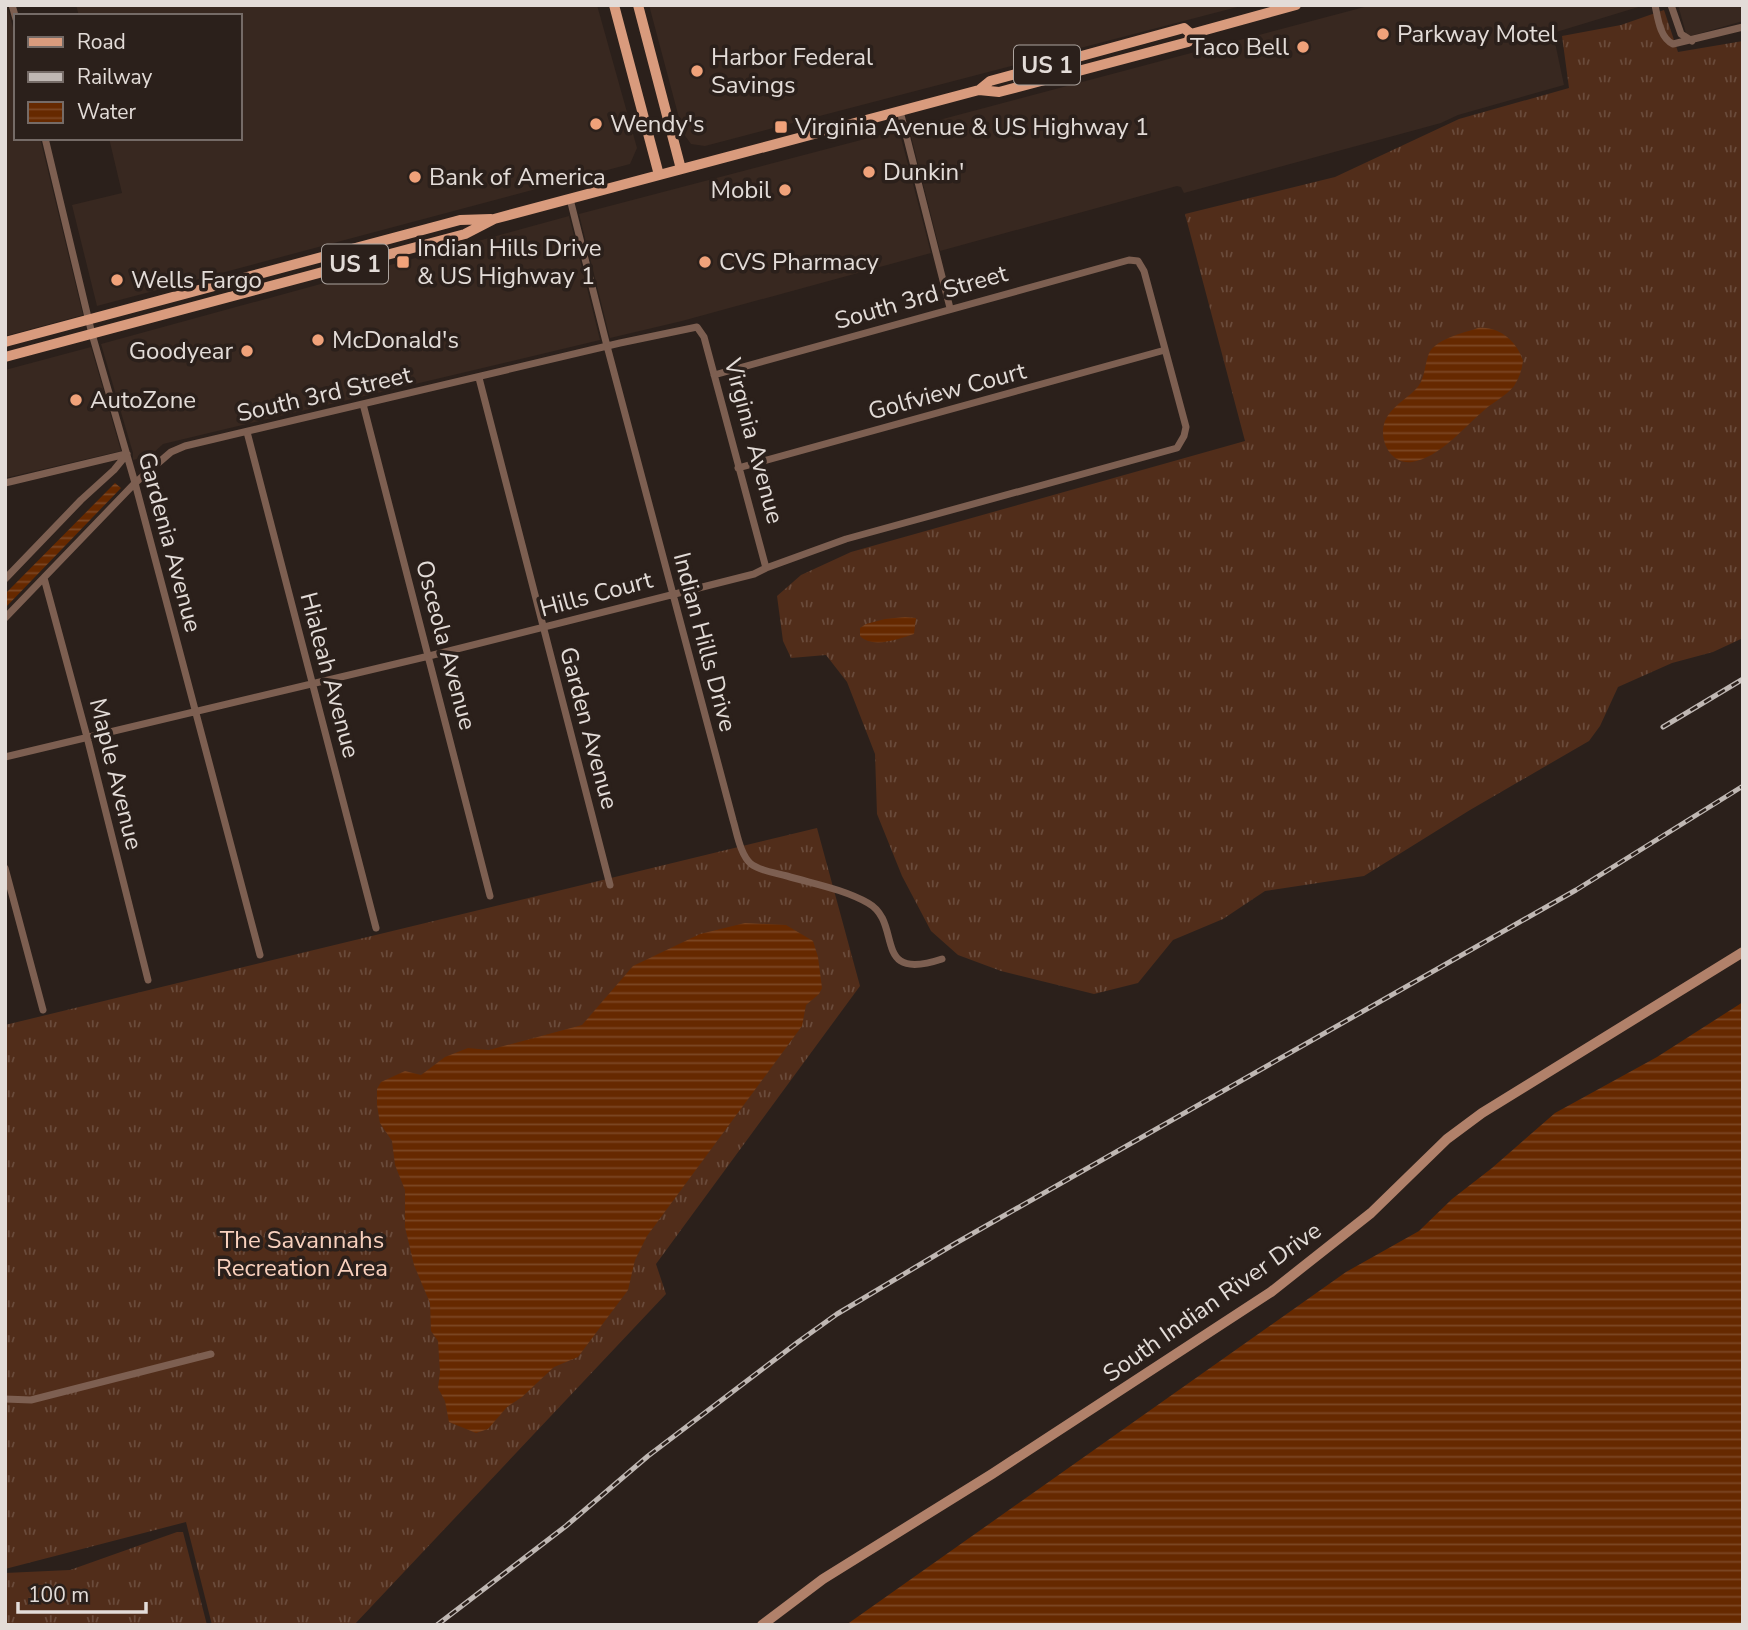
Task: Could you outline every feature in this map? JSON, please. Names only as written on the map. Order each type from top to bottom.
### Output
[{"type":"main road","points":[[614,5],[659,175]]},
{"type":"main road","points":[[638,5],[681,169]]},
{"type":"main road","name":"US 1","points":[[5,357],[465,234],[494,219],[681,169],[979,90],[999,92],[1188,42],[1191,34],[1296,5]]},
{"type":"main road","name":"US 1","points":[[5,342],[460,220],[494,219]]},
{"type":"main road","points":[[280,284],[286,274],[304,262]]},
{"type":"main road","points":[[246,293],[260,282],[264,272]]},
{"type":"main road","name":"South Indian River Drive","points":[[762,1625],[823,1579],[992,1474],[1271,1292],[1371,1213],[1447,1139],[1482,1113],[1743,952]]},
{"type":"street","points":[[1655,5],[1663,35],[1673,44],[1743,27]]},
{"type":"street","points":[[1671,5],[1681,34],[1692,41]]},
{"type":"street","points":[[900,111],[950,308]]},
{"type":"street","name":"Gardenia Avenue","points":[[45,140],[89,319],[260,956]]},
{"type":"street","name":"Indian Hills Drive","points":[[570,199],[744,854],[752,864],[765,870],[845,892],[871,904],[882,919],[894,956],[904,963],[916,966],[943,960]]},
{"type":"street","name":"South 3rd Street","points":[[714,375],[1129,260],[1139,261],[1144,271],[1165,350]]},
{"type":"street","name":"South 3rd Street","points":[[5,618],[135,483],[171,452],[186,446],[672,330],[697,327]]},
{"type":"street","name":"Virginia Avenue","points":[[697,327],[704,337],[766,568]]},
{"type":"street","name":"Hills Court","points":[[5,757],[429,656],[754,574],[846,539],[1177,448],[1186,427],[1165,350]]},
{"type":"street","name":"Golfview Court","points":[[738,468],[1165,350]]},
{"type":"street","name":"Garden Avenue","points":[[479,377],[610,885]]},
{"type":"street","name":"Osceola Avenue","points":[[363,404],[490,896]]},
{"type":"street","name":"Hialeah Avenue","points":[[247,432],[376,929]]},
{"type":"street","points":[[5,483],[127,454]]},
{"type":"street","points":[[5,579],[127,454]]},
{"type":"street","points":[[99,461],[108,476]]},
{"type":"street","name":"Maple Avenue","points":[[44,578],[148,980]]},
{"type":"street","points":[[5,868],[43,1010]]},
{"type":"street","points":[[5,1399],[31,1400],[211,1354]]},
{"type":"shaded area","points":[[5,5],[14,31],[14,140],[40,140],[83,315],[5,336],[5,48]]},
{"type":"shaded area","points":[[76,5],[597,5],[637,148],[630,164],[97,306],[72,205],[122,193],[109,140],[242,140],[242,14],[78,14]]},
{"type":"shaded area","points":[[649,5],[1245,5],[705,146],[691,144],[683,133]]},
{"type":"shaded area","points":[[1372,5],[1645,5],[1553,33],[1564,85],[1458,115],[1441,123],[1184,193],[1181,187],[1177,186],[940,251],[909,128]]},
{"type":"shaded area","points":[[1678,5],[1743,5],[1743,21],[1687,37]]},
{"type":"shaded area","points":[[899,130],[931,253],[610,338],[579,214]]},
{"type":"shaded area","points":[[569,216],[600,340],[163,444],[150,456],[133,460],[101,344]]},
{"type":"shaded area","points":[[91,347],[121,451],[5,478],[5,370]]},
{"type":"green space","points":[[1664,10],[1678,52],[1743,41],[1743,638],[1713,652],[1672,663],[1618,687],[1600,726],[1589,741],[1364,876],[1265,891],[1223,919],[1173,940],[1138,983],[1094,994],[1001,971],[958,955],[931,931],[902,876],[877,814],[875,754],[847,682],[826,655],[791,658],[783,641],[777,596],[801,575],[851,552],[1245,441],[1185,214],[1335,177],[1459,119],[1569,88],[1562,36],[1621,25]]},
{"type":"green space","name":"The Savannahs Recreation Area","points":[[817,828],[860,986],[656,1264],[666,1294],[354,1625],[212,1625],[186,1522],[5,1569],[5,1025]]},
{"type":"green space","points":[[183,1532],[207,1625],[5,1625],[5,1573],[70,1570]]},
{"type":"water","points":[[1478,328],[1500,332],[1516,347],[1523,361],[1514,386],[1432,455],[1412,462],[1398,459],[1388,449],[1383,435],[1388,416],[1418,386],[1428,356],[1436,345]]},
{"type":"water","points":[[115,483],[121,488],[5,608],[5,594]]},
{"type":"water","points":[[905,617],[916,618],[914,634],[879,642],[865,640],[860,636],[860,628],[866,624]]},
{"type":"water","points":[[745,923],[786,925],[813,941],[822,988],[806,1005],[802,1026],[647,1236],[635,1260],[628,1290],[578,1357],[554,1367],[522,1397],[507,1407],[488,1429],[476,1433],[449,1422],[445,1401],[438,1388],[438,1341],[431,1331],[430,1303],[414,1265],[405,1227],[405,1190],[395,1165],[392,1141],[380,1123],[377,1089],[381,1082],[405,1071],[421,1075],[445,1057],[468,1048],[489,1050],[582,1025],[633,966],[700,934]]},
{"type":"water","points":[[1743,1002],[1743,1625],[846,1625],[1346,1272],[1419,1231],[1452,1199],[1555,1113],[1657,1057]]},
{"type":"railway","points":[[1663,727],[1743,679]]},
{"type":"railway","points":[[437,1625],[566,1526],[648,1456],[837,1314],[956,1243],[1576,890],[1743,786]]},
{"type":"place","name":"Parkway Motel","points":[[1383,34]]},
{"type":"place","name":"Taco Bell","points":[[1303,47]]},
{"type":"place","name":"Harbor Federal Savings","points":[[697,71]]},
{"type":"place","name":"Wendy's","points":[[596,124]]},
{"type":"place","name":"Virginia Avenue & US Highway 1","points":[[781,127]]},
{"type":"place","name":"Dunkin'","points":[[869,172]]},
{"type":"place","name":"Bank of America","points":[[415,177]]},
{"type":"place","name":"Mobil","points":[[785,190]]},
{"type":"place","name":"Indian Hills Drive & US Highway 1","points":[[403,262]]},
{"type":"place","name":"CVS Pharmacy","points":[[705,262]]},
{"type":"place","name":"Wells Fargo","points":[[117,280]]},
{"type":"place","name":"McDonald's","points":[[318,340]]},
{"type":"place","name":"Goodyear","points":[[247,351]]},
{"type":"place","name":"AutoZone","points":[[76,400]]}]
